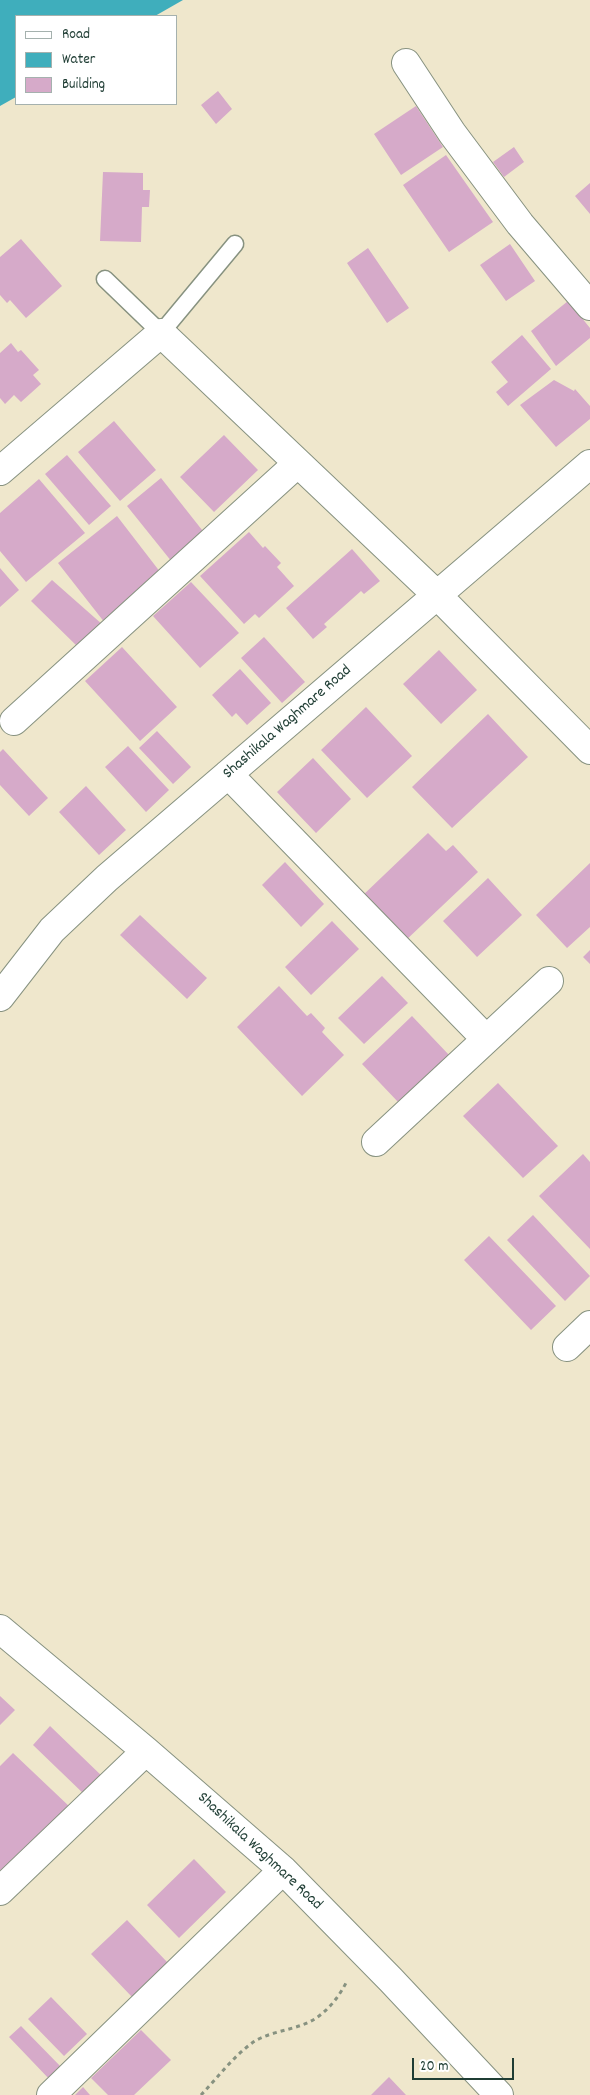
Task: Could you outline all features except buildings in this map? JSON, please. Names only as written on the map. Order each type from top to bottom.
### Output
[{"type":"street","points":[[406,63],[452,133],[520,224],[590,306]]},
{"type":"street","points":[[0,471],[161,333],[437,595],[590,750]]},
{"type":"street","points":[[14,721],[298,463]]},
{"type":"street","name":"Shashikala Waghmare Road","points":[[0,997],[52,930],[107,878],[590,464]]},
{"type":"street","points":[[228,774],[486,1039]]},
{"type":"street","points":[[376,1142],[549,981]]},
{"type":"street","points":[[567,1347],[590,1325]]},
{"type":"street","name":"Shashikala Waghmare Road","points":[[0,1629],[146,1751],[283,1870],[496,2094]]},
{"type":"street","points":[[0,1891],[146,1751]]},
{"type":"street","points":[[50,2095],[283,1870]]},
{"type":"lane","points":[[104,279],[161,333],[235,244]]},
{"type":"path","points":[[201,2095],[253,2043],[275,2033],[305,2025],[329,2007],[339,1997],[348,1979],[354,1943]]},
{"type":"water","points":[[0,0],[183,0],[157,15],[15,15],[15,98],[0,106]]}]
